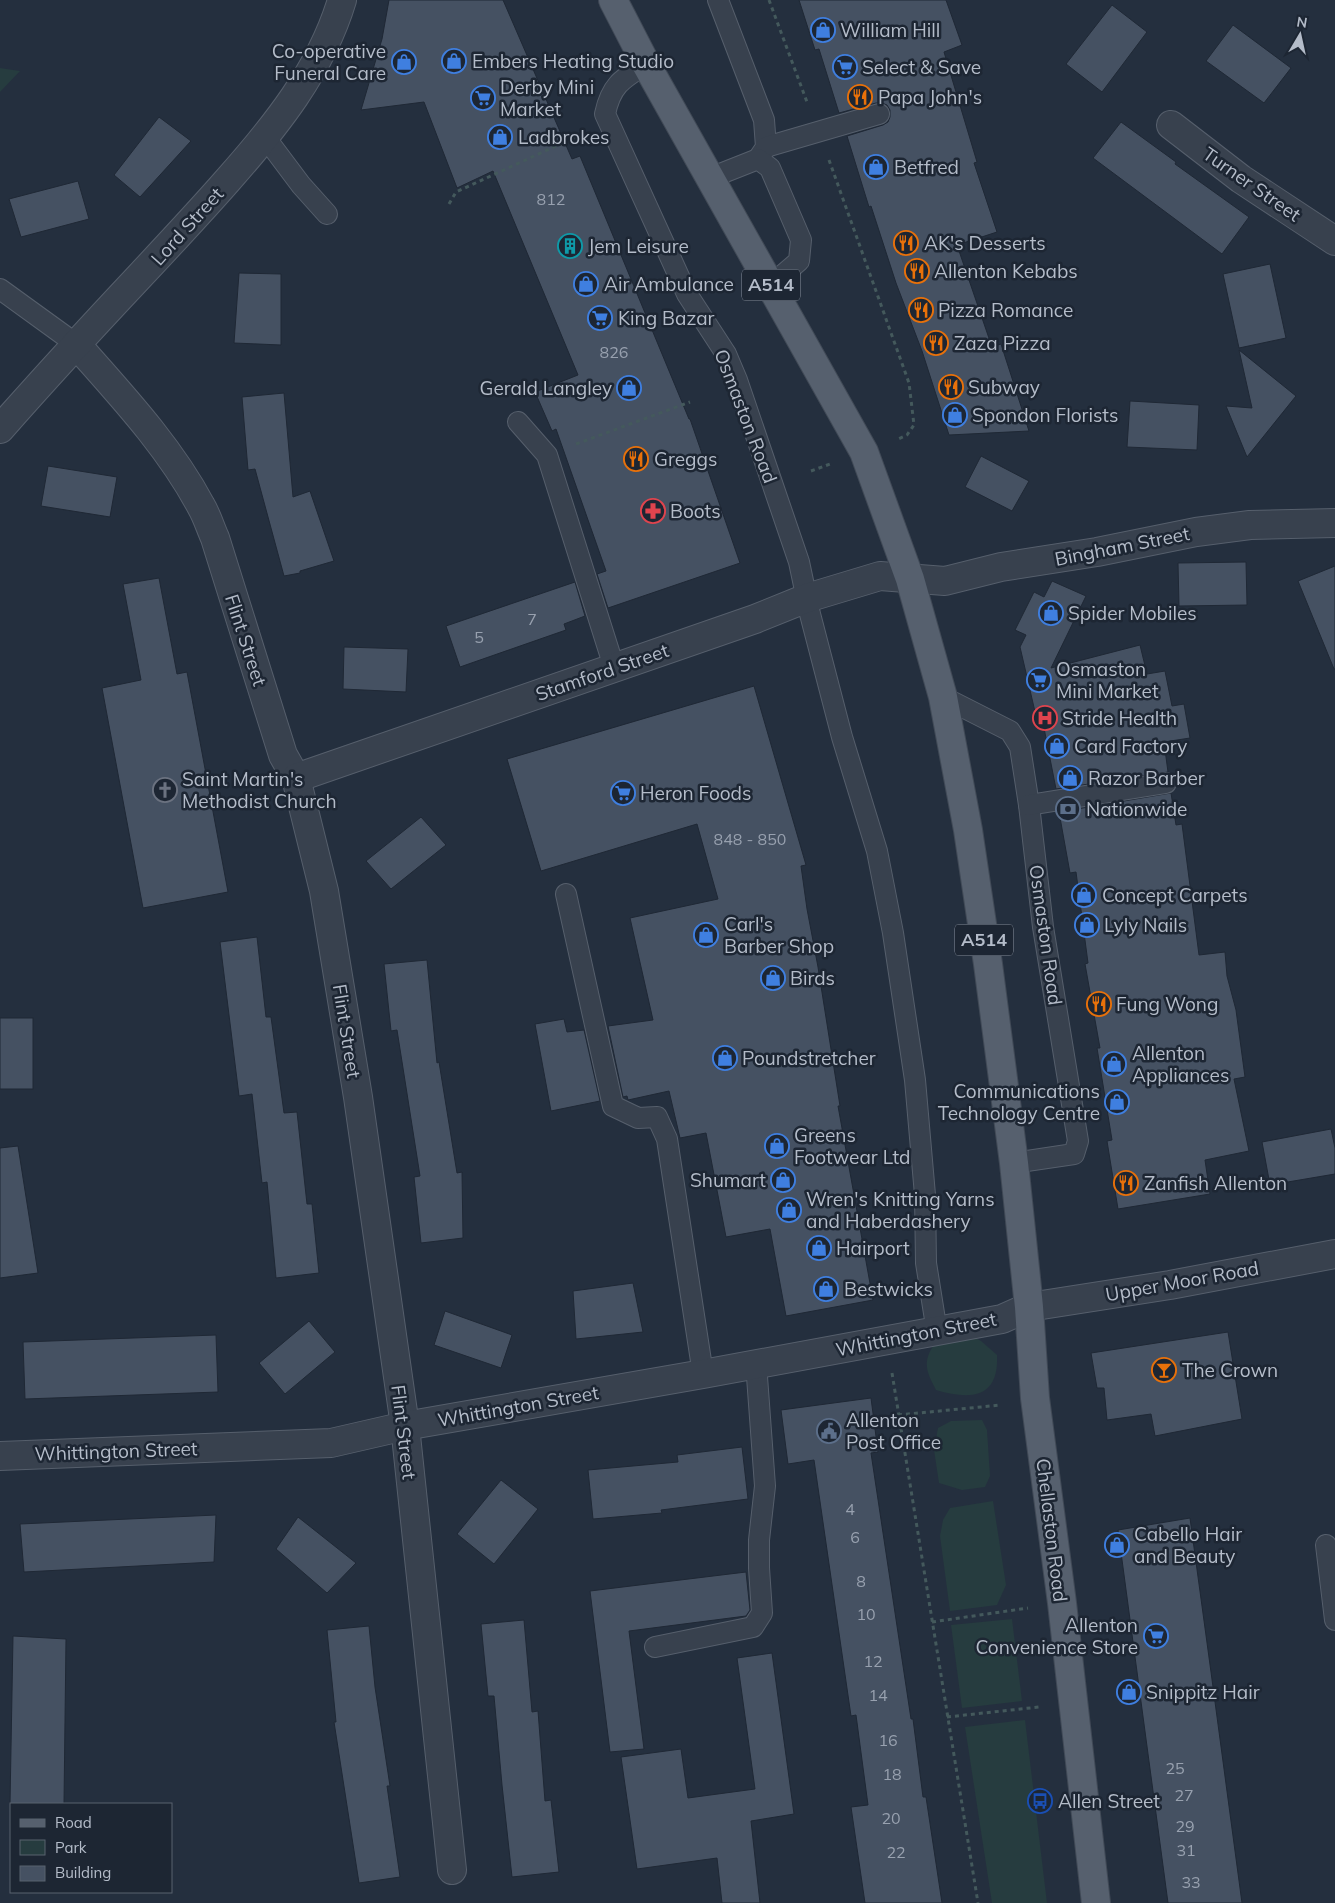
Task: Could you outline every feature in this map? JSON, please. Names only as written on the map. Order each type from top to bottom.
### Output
[{"type":"main road","name":"A514","points":[[613,0],[646,64],[772,285],[823,381],[864,452],[910,579],[943,697],[970,849],[988,964],[1014,1163],[1028,1307]]},
{"type":"main road","name":"Chellaston Road","points":[[1028,1307],[1035,1398],[1062,1603],[1096,1903]]},
{"type":"street","name":"Lord Street","points":[[0,429],[76,344],[186,228],[278,121],[303,84],[331,29],[342,0]]},
{"type":"street","name":"Turner Street","points":[[1171,126],[1241,179],[1335,241]]},
{"type":"street","name":"Flint Street","points":[[76,344],[144,422],[202,507],[215,538],[283,755],[296,778],[324,891],[358,1098],[405,1426],[452,1870]]},
{"type":"street","name":"Bingham Street","points":[[910,579],[945,581],[1001,567],[1097,552],[1179,535],[1250,524],[1335,523]]},
{"type":"street","name":"Stamford Street","points":[[296,778],[755,620],[807,598],[880,576],[910,579]]},
{"type":"street","name":"Upper Moor Road","points":[[1028,1307],[1335,1254]]},
{"type":"street","name":"Whittington Street","points":[[0,1456],[331,1443],[405,1426],[937,1332],[1002,1319],[1028,1307]]},
{"type":"lane","points":[[718,0],[764,120],[762,153],[801,240],[799,261],[772,285]]},
{"type":"lane","points":[[605,114],[609,98],[621,80],[646,64]]},
{"type":"lane","name":"Osmaston Road","points":[[605,114],[688,294],[726,354],[737,380],[799,562],[810,614],[842,737],[877,852],[893,933],[915,1080],[925,1194],[926,1263],[937,1332]]},
{"type":"lane","points":[[710,178],[762,153],[818,131],[879,114]]},
{"type":"lane","points":[[264,138],[301,185],[327,214]]},
{"type":"lane","name":"Flint Street","points":[[0,289],[76,344]]},
{"type":"lane","points":[[518,422],[547,455],[614,667]]},
{"type":"lane","name":"Osmaston Road","points":[[943,697],[1010,731],[1020,747],[1029,805],[1043,927],[1078,1141],[1074,1154],[1014,1163]]},
{"type":"lane","points":[[1029,805],[1166,783]]},
{"type":"lane","points":[[566,894],[613,1106],[638,1118],[657,1117],[667,1139],[704,1374]]},
{"type":"lane","points":[[655,1647],[753,1627],[762,1613],[759,1540],[765,1486],[756,1363]]},
{"type":"lane","points":[[1326,1545],[1335,1620]]},
{"type":"path","points":[[769,0],[909,383],[914,425],[907,435],[891,442]]},
{"type":"path","points":[[449,204],[456,192],[579,137],[605,114]]},
{"type":"path","points":[[547,455],[690,402]]},
{"type":"path","points":[[811,471],[838,461]]},
{"type":"path","points":[[887,1340],[978,1903]]},
{"type":"path","points":[[898,1415],[1001,1405]]},
{"type":"path","points":[[932,1622],[1062,1603]]},
{"type":"path","points":[[947,1717],[1073,1704]]},
{"type":"green space","points":[[0,68],[20,71],[0,92]]},
{"type":"green space","points":[[970,1335],[981,1341],[997,1355],[993,1380],[988,1388],[980,1393],[971,1395],[960,1395],[936,1390],[927,1366],[928,1356],[935,1343]]},
{"type":"green space","points":[[982,1420],[987,1430],[990,1476],[985,1487],[962,1490],[939,1483],[934,1450],[938,1428],[951,1421]]},
{"type":"green space","points":[[993,1501],[1006,1585],[997,1605],[950,1611],[940,1536],[943,1520],[950,1508]]},
{"type":"green space","points":[[1012,1619],[1022,1701],[962,1708],[951,1625]]},
{"type":"green space","points":[[1025,1720],[1047,1903],[992,1903],[965,1727]]},
{"type":"building","points":[[389,0],[503,0],[572,159],[580,156],[690,419],[740,563],[608,608],[597,574],[606,571],[556,429],[552,431],[535,392],[578,375],[493,171],[457,188],[424,102],[361,110],[382,39]]},
{"type":"building","points":[[799,0],[946,0],[962,45],[944,52],[977,162],[974,163],[997,232],[957,245],[992,347],[1001,344],[1029,431],[949,435],[922,351],[896,283],[871,206],[869,207],[847,136],[888,122],[890,110],[887,105],[876,103],[839,113],[819,49],[815,50]]},
{"type":"building","points":[[1112,5],[1147,32],[1102,92],[1066,64]]},
{"type":"building","points":[[1233,25],[1291,68],[1264,103],[1206,61]]},
{"type":"building","points":[[159,117],[191,141],[140,197],[114,175]]},
{"type":"building","points":[[1121,122],[1176,162],[1175,164],[1249,217],[1222,254],[1093,158]]},
{"type":"building","points":[[78,181],[89,219],[21,237],[9,199]]},
{"type":"building","points":[[1270,264],[1286,338],[1239,348],[1223,274]]},
{"type":"building","points":[[239,273],[281,274],[281,345],[234,343]]},
{"type":"building","points":[[1239,350],[1296,396],[1247,457],[1226,406],[1252,408]]},
{"type":"building","points":[[284,393],[293,497],[310,491],[334,561],[300,571],[300,573],[284,576],[255,469],[248,470],[242,397]]},
{"type":"building","points":[[1130,401],[1199,405],[1197,450],[1127,447]]},
{"type":"building","points":[[981,456],[1029,481],[1012,511],[965,487]]},
{"type":"building","points":[[48,466],[117,477],[110,517],[41,506]]},
{"type":"building","points":[[1246,562],[1247,605],[1179,606],[1178,563]]},
{"type":"building","points":[[1335,566],[1335,669],[1334,669],[1298,581]]},
{"type":"building","name":"Saint Martin's Methodist Church","points":[[159,578],[177,674],[187,672],[228,892],[143,908],[102,688],[141,680],[123,584]]},
{"type":"building","points":[[1052,581],[1086,596],[1051,668],[1140,645],[1147,674],[1165,671],[1172,706],[1184,704],[1190,738],[1164,742],[1168,772],[1056,789],[1044,728],[1039,729],[1020,647],[1026,635],[1015,630],[1034,592],[1044,597]]},
{"type":"building","points":[[575,582],[585,616],[564,624],[566,630],[460,667],[446,626]]},
{"type":"building","points":[[344,647],[408,649],[406,692],[343,689]]},
{"type":"building","points":[[754,686],[806,865],[801,866],[807,909],[840,1106],[838,1106],[873,1300],[786,1316],[770,1229],[726,1237],[706,1133],[680,1138],[669,1091],[628,1100],[627,1096],[623,1097],[608,1026],[653,1020],[630,918],[718,899],[697,824],[541,871],[507,759]]},
{"type":"building","points":[[1171,793],[1176,825],[1182,824],[1199,955],[1225,952],[1227,976],[1236,1010],[1245,1077],[1234,1079],[1249,1151],[1205,1160],[1210,1194],[1118,1209],[1107,1141],[1112,1140],[1097,1048],[1100,1048],[1085,964],[1088,963],[1076,872],[1070,873],[1059,812]]},
{"type":"building","points":[[421,817],[446,845],[391,889],[366,861]]},
{"type":"building","points":[[257,937],[266,1017],[271,1017],[284,1113],[297,1112],[307,1204],[312,1204],[319,1273],[276,1278],[267,1182],[262,1183],[252,1094],[239,1096],[220,942]]},
{"type":"building","points":[[427,960],[437,1063],[439,1062],[457,1173],[462,1172],[463,1238],[421,1243],[414,1177],[420,1176],[397,1030],[391,1031],[384,964]]},
{"type":"building","points":[[0,1018],[33,1018],[33,1089],[0,1089]]},
{"type":"building","points":[[564,1019],[567,1032],[584,1030],[600,1101],[551,1111],[535,1024]]},
{"type":"building","points":[[1331,1129],[1335,1148],[1335,1174],[1270,1185],[1262,1142]]},
{"type":"building","points":[[18,1146],[38,1273],[0,1278],[0,1148]]},
{"type":"building","points":[[633,1283],[643,1332],[576,1339],[573,1291]]},
{"type":"building","points":[[445,1311],[512,1335],[501,1368],[434,1345]]},
{"type":"building","points":[[309,1321],[335,1352],[285,1394],[259,1363]]},
{"type":"building","name":"The Crown","points":[[1228,1332],[1242,1419],[1155,1436],[1151,1414],[1107,1420],[1104,1388],[1097,1388],[1091,1353]]},
{"type":"building","points":[[216,1335],[218,1392],[25,1399],[23,1342]]},
{"type":"building","points":[[871,1398],[878,1452],[871,1453],[911,1719],[913,1719],[923,1797],[926,1797],[942,1903],[865,1903],[851,1807],[868,1805],[856,1715],[851,1716],[814,1460],[788,1464],[781,1410]]},
{"type":"building","points":[[742,1447],[748,1499],[661,1510],[662,1513],[593,1519],[588,1470],[678,1462],[677,1455]]},
{"type":"building","points":[[501,1480],[538,1509],[494,1564],[457,1534]]},
{"type":"building","points":[[216,1515],[214,1562],[24,1572],[20,1524]]},
{"type":"building","points":[[298,1517],[356,1563],[327,1593],[276,1549]]},
{"type":"building","points":[[1190,1518],[1242,1903],[1168,1903],[1118,1530]]},
{"type":"building","points":[[746,1572],[750,1610],[746,1616],[629,1631],[644,1749],[610,1752],[590,1591]]},
{"type":"building","points":[[524,1620],[532,1712],[538,1711],[545,1801],[551,1800],[559,1872],[512,1877],[494,1696],[488,1696],[481,1624]]},
{"type":"building","points":[[369,1626],[375,1687],[390,1786],[387,1786],[400,1877],[359,1883],[334,1722],[336,1722],[327,1630]]},
{"type":"building","points":[[13,1636],[66,1639],[64,1803],[10,1803]]},
{"type":"building","points":[[772,1653],[794,1814],[751,1821],[760,1903],[722,1903],[717,1858],[637,1869],[621,1757],[681,1749],[688,1798],[755,1789],[737,1658]]},
{"type":"place","name":"William Hill","points":[[823,30]]},
{"type":"place","name":"Embers Heating Studio","points":[[454,61]]},
{"type":"place","name":"Co-operative Funeral Care","points":[[404,62]]},
{"type":"place","name":"Select & Save","points":[[845,67]]},
{"type":"place","name":"Papa John's","points":[[860,97]]},
{"type":"place","name":"Derby Mini Market","points":[[483,98]]},
{"type":"place","name":"Ladbrokes","points":[[500,137]]},
{"type":"place","name":"Betfred","points":[[876,167]]},
{"type":"place","name":"AK's Desserts","points":[[906,243]]},
{"type":"place","name":"Jem Leisure","points":[[570,246]]},
{"type":"place","name":"Allenton Kebabs","points":[[917,271]]},
{"type":"place","name":"Air Ambulance","points":[[586,284]]},
{"type":"place","name":"Pizza Romance","points":[[921,310]]},
{"type":"place","name":"King Bazar","points":[[600,318]]},
{"type":"place","name":"Zaza Pizza","points":[[936,343]]},
{"type":"place","name":"Subway","points":[[951,387]]},
{"type":"place","name":"Gerald Langley","points":[[629,388]]},
{"type":"place","name":"Spondon Florists","points":[[955,415]]},
{"type":"place","name":"Greggs","points":[[636,459]]},
{"type":"place","name":"Boots","points":[[653,511]]},
{"type":"place","name":"Spider Mobiles","points":[[1051,613]]},
{"type":"place","name":"Osmaston Mini Market","points":[[1039,680]]},
{"type":"place","name":"Stride Health","points":[[1045,718]]},
{"type":"place","name":"Card Factory","points":[[1057,746]]},
{"type":"place","name":"Razor Barber","points":[[1070,778]]},
{"type":"place","name":"Saint Martin's Methodist Church","points":[[165,790]]},
{"type":"place","name":"Heron Foods","points":[[623,793]]},
{"type":"place","name":"Nationwide","points":[[1068,809]]},
{"type":"place","name":"Concept Carpets","points":[[1084,895]]},
{"type":"place","name":"Lyly Nails","points":[[1087,925]]},
{"type":"place","name":"Carl's Barber Shop","points":[[706,935]]},
{"type":"place","name":"Birds","points":[[773,978]]},
{"type":"place","name":"Fung Wong","points":[[1099,1004]]},
{"type":"place","name":"Poundstretcher","points":[[725,1058]]},
{"type":"place","name":"Allenton Appliances","points":[[1114,1064]]},
{"type":"place","name":"Communications Technology Centre","points":[[1117,1102]]},
{"type":"place","name":"Greens Footwear Ltd","points":[[777,1146]]},
{"type":"place","name":"Shumart","points":[[783,1180]]},
{"type":"place","name":"Zanfish Allenton","points":[[1126,1183]]},
{"type":"place","name":"Wren's Knitting Yarns and Haberdashery","points":[[789,1210]]},
{"type":"place","name":"Hairport","points":[[819,1248]]},
{"type":"place","name":"Bestwicks","points":[[826,1289]]},
{"type":"place","name":"The Crown","points":[[1164,1370]]},
{"type":"place","name":"Allenton Post Office","points":[[829,1431]]},
{"type":"place","name":"Cabello Hair and Beauty","points":[[1117,1545]]},
{"type":"place","name":"Allenton Convenience Store","points":[[1156,1636]]},
{"type":"place","name":"Snippitz Hair","points":[[1129,1692]]},
{"type":"place","name":"Allen Street","points":[[1040,1801]]}]
